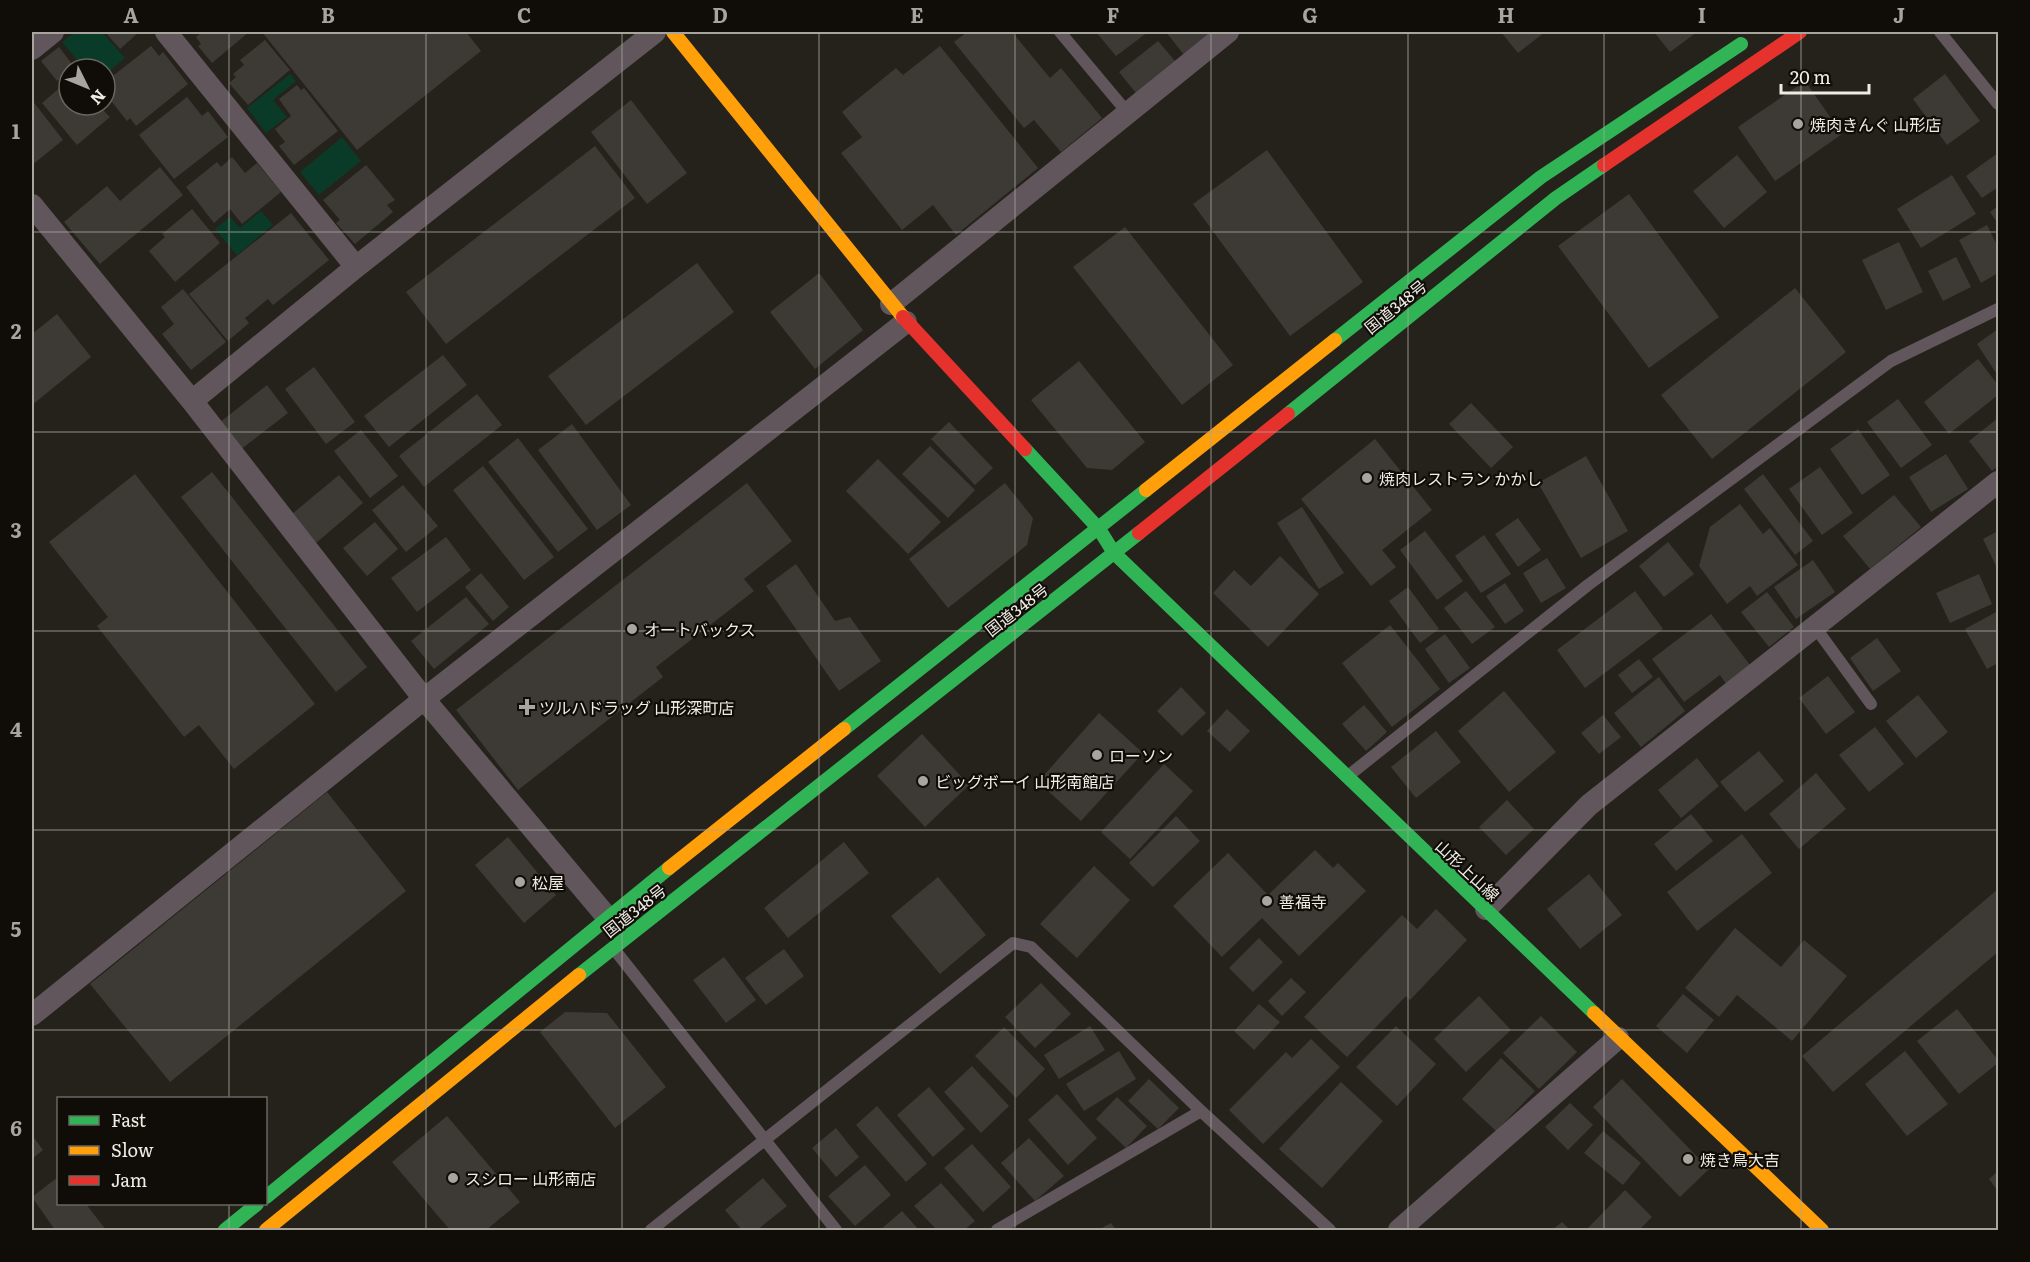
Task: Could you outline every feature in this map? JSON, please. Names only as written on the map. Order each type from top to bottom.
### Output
[{"type":"main road","name":"山形上山線","points":[[673,32],[906,322],[1099,529],[1114,553],[1618,1038],[1822,1230]]},
{"type":"main road","name":"国道348号","points":[[266,1230],[613,948],[1114,553],[1556,198],[1800,32]]},
{"type":"main road","name":"国道348号","points":[[267,1196],[607,917],[1541,177],[1750,38]]},
{"type":"main road","points":[[225,1230],[255,1205]]},
{"type":"street","points":[[32,50],[53,32]]},
{"type":"street","points":[[166,32],[356,267]]},
{"type":"street","points":[[192,400],[356,267],[655,32]]},
{"type":"street","points":[[891,304],[1228,32]]},
{"type":"street","points":[[32,205],[192,400],[424,699],[607,917]]},
{"type":"street","points":[[32,1015],[424,699],[906,322]]},
{"type":"street","points":[[1486,909],[1589,805],[1998,482]]},
{"type":"street","points":[[1399,1230],[1618,1038]]},
{"type":"lane","points":[[1060,32],[1127,112]]},
{"type":"lane","points":[[1940,32],[1998,104]]},
{"type":"lane","points":[[1346,777],[1588,585],[1891,361],[1998,309]]},
{"type":"lane","points":[[1815,627],[1871,704]]},
{"type":"lane","points":[[651,1230],[1013,943],[1030,946],[1201,1111],[1330,1230]]},
{"type":"lane","points":[[613,948],[836,1230]]},
{"type":"lane","points":[[997,1230],[1201,1111]]},
{"type":"green space","points":[[75,32],[102,32],[125,58],[117,65],[117,57],[75,57],[62,42]]},
{"type":"green space","points":[[290,74],[296,81],[273,100],[287,117],[266,133],[247,108]]},
{"type":"green space","points":[[342,137],[361,161],[319,195],[300,172]]},
{"type":"green space","points":[[261,211],[273,225],[237,255],[215,229],[230,217],[240,228]]},
{"type":"building","points":[[105,32],[139,32],[120,49]]},
{"type":"building","points":[[202,32],[249,32],[212,63],[198,46],[201,44],[196,37]]},
{"type":"building","points":[[262,32],[466,32],[481,51],[357,150]]},
{"type":"building","points":[[967,32],[1012,32],[1050,78],[1061,68],[1102,118],[1061,152],[1034,120],[1024,128],[954,42]]},
{"type":"building","points":[[1096,32],[1148,32],[1116,56]]},
{"type":"building","points":[[1166,32],[1213,32],[1184,55]]},
{"type":"building","points":[[1501,32],[1545,32],[1518,53]]},
{"type":"building","points":[[1654,32],[1697,32],[1670,52]]},
{"type":"building","points":[[265,40],[290,70],[248,105],[229,83],[236,77],[233,74],[244,65],[240,60]]},
{"type":"building","points":[[1158,41],[1175,61],[1136,93],[1119,72]]},
{"type":"building","points":[[151,46],[159,56],[163,52],[188,84],[136,126],[130,118],[127,121],[117,108],[117,73]]},
{"type":"building","points":[[940,46],[1038,168],[956,235],[933,205],[902,230],[841,153],[862,137],[842,112],[896,68],[903,75]]},
{"type":"building","points":[[59,47],[67,57],[57,57],[57,81],[41,61]]},
{"type":"building","points":[[1945,74],[1980,121],[1947,145],[1913,99]]},
{"type":"building","points":[[1805,81],[1842,134],[1775,181],[1738,127]]},
{"type":"building","points":[[297,85],[301,90],[304,88],[338,131],[294,165],[279,146],[285,142],[275,129],[291,116],[279,99]]},
{"type":"building","points":[[57,90],[57,117],[110,117],[77,145],[42,103]]},
{"type":"building","points":[[187,97],[202,116],[208,111],[228,137],[174,179],[139,135]]},
{"type":"building","points":[[32,100],[63,140],[32,165]]},
{"type":"building","points":[[631,100],[687,173],[647,204],[591,132]]},
{"type":"building","points":[[595,146],[635,198],[446,344],[406,292]]},
{"type":"building","points":[[1267,150],[1363,282],[1290,336],[1193,204]]},
{"type":"building","points":[[1998,153],[1998,187],[1982,198],[1966,176]]},
{"type":"building","points":[[1737,155],[1767,192],[1724,228],[1693,191]]},
{"type":"building","points":[[232,157],[245,173],[257,163],[281,192],[242,224],[230,209],[214,223],[186,187],[217,162],[221,167]]},
{"type":"building","points":[[366,165],[395,200],[387,205],[393,212],[355,244],[336,223],[340,220],[323,200]]},
{"type":"building","points":[[160,167],[183,195],[100,264],[64,222],[107,186],[120,201]]},
{"type":"building","points":[[1952,175],[1976,214],[1921,248],[1897,209]]},
{"type":"building","points":[[1629,194],[1719,317],[1649,368],[1558,246]]},
{"type":"building","points":[[1998,206],[1998,224],[1990,212]]},
{"type":"building","points":[[192,209],[220,243],[175,282],[149,251],[165,237],[162,234]]},
{"type":"building","points":[[291,213],[329,260],[273,305],[268,299],[245,318],[249,323],[228,341],[189,294]]},
{"type":"building","points":[[1987,225],[1998,247],[1998,273],[1981,283],[1959,240]]},
{"type":"building","points":[[1125,227],[1233,365],[1182,405],[1073,267]]},
{"type":"building","points":[[1899,242],[1923,292],[1886,310],[1862,260]]},
{"type":"building","points":[[1956,257],[1971,287],[1943,301],[1928,271]]},
{"type":"building","points":[[697,263],[734,312],[586,425],[548,376]]},
{"type":"building","points":[[819,273],[863,330],[815,369],[770,312]]},
{"type":"building","points":[[1795,288],[1846,352],[1712,459],[1661,395]]},
{"type":"building","points":[[183,289],[226,342],[191,370],[162,334],[174,324],[161,307]]},
{"type":"building","points":[[57,314],[91,357],[32,405],[32,334]]},
{"type":"building","points":[[1998,329],[1998,376],[1977,344]]},
{"type":"building","points":[[443,355],[467,385],[389,447],[364,416]]},
{"type":"building","points":[[1978,359],[1998,385],[1998,395],[1949,434],[1924,402]]},
{"type":"building","points":[[1079,361],[1145,442],[1112,470],[1087,468],[1031,400]]},
{"type":"building","points":[[314,367],[355,422],[326,444],[285,389]]},
{"type":"building","points":[[267,385],[288,413],[240,450],[219,423]]},
{"type":"building","points":[[477,394],[502,425],[424,487],[399,456]]},
{"type":"building","points":[[1898,399],[1932,445],[1901,468],[1867,422]]},
{"type":"building","points":[[1471,403],[1513,447],[1491,468],[1449,424]]},
{"type":"building","points":[[1998,418],[1998,466],[1992,471],[1969,441]]},
{"type":"building","points":[[949,422],[993,468],[975,485],[931,439]]},
{"type":"building","points":[[572,424],[631,505],[597,530],[538,450]]},
{"type":"building","points":[[1858,429],[1890,475],[1862,495],[1830,449]]},
{"type":"building","points":[[361,430],[398,476],[370,498],[334,451]]},
{"type":"building","points":[[518,438],[588,529],[558,552],[488,462]]},
{"type":"building","points":[[1375,439],[1432,510],[1382,550],[1396,567],[1371,586],[1301,499]]},
{"type":"building","points":[[930,446],[975,490],[948,518],[902,474]]},
{"type":"building","points":[[1946,454],[1968,489],[1931,512],[1909,477]]},
{"type":"building","points":[[1586,456],[1628,531],[1581,558],[1538,483]]},
{"type":"building","points":[[878,459],[941,522],[908,554],[846,491]]},
{"type":"building","points":[[483,466],[554,557],[524,580],[453,490]]},
{"type":"building","points":[[1820,467],[1853,513],[1822,535],[1789,489]]},
{"type":"building","points":[[212,472],[367,667],[336,692],[181,497]]},
{"type":"building","points":[[135,474],[315,704],[234,769],[199,725],[184,737],[97,626],[108,617],[49,542]]},
{"type":"building","points":[[1763,474],[1813,541],[1795,555],[1744,489]]},
{"type":"building","points":[[339,475],[363,503],[316,543],[292,514]]},
{"type":"building","name":"オートバックス","points":[[747,483],[792,541],[744,579],[754,591],[656,667],[663,677],[518,790],[456,710]]},
{"type":"building","points":[[1005,483],[1033,518],[1027,545],[948,608],[909,559]]},
{"type":"building","points":[[403,485],[438,526],[406,552],[372,510]]},
{"type":"building","points":[[1894,495],[1921,527],[1870,569],[1843,536]]},
{"type":"building","points":[[1740,504],[1763,534],[1770,528],[1798,565],[1757,596],[1750,586],[1727,604],[1699,566],[1710,527]]},
{"type":"building","points":[[1302,507],[1344,573],[1319,589],[1277,523]]},
{"type":"building","points":[[1518,518],[1541,550],[1518,567],[1495,534]]},
{"type":"building","points":[[375,522],[398,549],[367,576],[343,548]]},
{"type":"building","points":[[1425,531],[1463,581],[1437,600],[1400,550]]},
{"type":"building","points":[[1998,531],[1998,570],[1983,539]]},
{"type":"building","points":[[1484,535],[1511,574],[1481,593],[1455,556]]},
{"type":"building","points":[[446,537],[471,570],[417,612],[391,578]]},
{"type":"building","points":[[1668,542],[1694,574],[1664,597],[1639,566]]},
{"type":"building","points":[[1280,556],[1319,594],[1268,647],[1213,593],[1234,570],[1251,586]]},
{"type":"building","points":[[1547,558],[1566,588],[1541,603],[1523,573]]},
{"type":"building","points":[[1813,560],[1835,592],[1796,619],[1774,587]]},
{"type":"building","points":[[796,564],[835,621],[850,617],[881,661],[839,691],[766,586]]},
{"type":"building","points":[[481,573],[509,607],[493,621],[465,587]]},
{"type":"building","points":[[1979,574],[1992,604],[1950,623],[1936,593]]},
{"type":"building","points":[[1505,583],[1524,611],[1505,624],[1486,596]]},
{"type":"building","points":[[1408,587],[1439,629],[1420,643],[1389,601]]},
{"type":"building","points":[[1466,591],[1495,627],[1472,644],[1444,608]]},
{"type":"building","points":[[1635,591],[1663,629],[1585,688],[1557,650]]},
{"type":"building","points":[[1767,592],[1794,627],[1769,647],[1741,612]]},
{"type":"building","points":[[466,597],[489,624],[434,669],[411,641]]},
{"type":"building","points":[[1998,611],[1998,663],[1987,669],[1965,629]]},
{"type":"building","points":[[1711,614],[1750,665],[1726,684],[1720,675],[1684,702],[1652,659]]},
{"type":"building","points":[[1390,625],[1440,689],[1392,727],[1342,663]]},
{"type":"building","points":[[1445,634],[1470,668],[1449,683],[1425,649]]},
{"type":"building","points":[[1877,638],[1901,671],[1873,691],[1850,658]]},
{"type":"building","points":[[1639,659],[1653,677],[1632,693],[1618,675]]},
{"type":"building","points":[[1828,676],[1855,712],[1826,734],[1799,698]]},
{"type":"building","points":[[1659,677],[1685,711],[1641,747],[1614,713]]},
{"type":"building","points":[[1181,687],[1206,713],[1182,736],[1157,711]]},
{"type":"building","points":[[1504,691],[1556,752],[1509,792],[1458,731]]},
{"type":"building","points":[[1918,695],[1948,732],[1916,758],[1886,721]]},
{"type":"building","points":[[1364,705],[1387,732],[1366,751],[1342,724]]},
{"type":"building","points":[[1227,709],[1250,731],[1230,752],[1207,731]]},
{"type":"building","points":[[1099,713],[1143,753],[1081,821],[1038,782]]},
{"type":"building","points":[[1603,715],[1621,737],[1599,754],[1581,733]]},
{"type":"building","points":[[1875,727],[1904,764],[1869,792],[1839,755]]},
{"type":"building","points":[[1436,731],[1461,762],[1416,798],[1391,767]]},
{"type":"building","name":"ビッグボーイ 山形南館店","points":[[922,734],[969,785],[925,827],[877,776]]},
{"type":"building","points":[[1759,751],[1784,781],[1745,812],[1720,782]]},
{"type":"building","points":[[1697,758],[1719,786],[1681,818],[1658,790]]},
{"type":"building","points":[[1164,764],[1193,791],[1130,859],[1101,832]]},
{"type":"building","points":[[1816,773],[1846,809],[1799,849],[1769,814]]},
{"type":"building","points":[[327,792],[406,891],[170,1082],[90,984]]},
{"type":"building","points":[[1507,800],[1534,829],[1506,855],[1479,827]]},
{"type":"building","points":[[1691,814],[1713,841],[1676,871],[1654,844]]},
{"type":"building","points":[[1176,816],[1200,841],[1153,887],[1129,863]]},
{"type":"building","points":[[1742,834],[1772,873],[1697,931],[1667,892]]},
{"type":"building","points":[[508,837],[556,895],[524,923],[475,865]]},
{"type":"building","points":[[844,842],[869,873],[788,938],[764,908]]},
{"type":"building","name":"善福寺","points":[[1315,850],[1333,868],[1338,863],[1366,891],[1299,956],[1262,918],[1222,957],[1173,906],[1228,853],[1268,895]]},
{"type":"building","points":[[1094,866],[1130,900],[1077,958],[1040,924]]},
{"type":"building","points":[[1589,874],[1622,915],[1580,949],[1547,909]]},
{"type":"building","points":[[938,877],[986,935],[940,974],[891,916]]},
{"type":"building","points":[[1998,889],[1998,952],[1833,1092],[1802,1056]]},
{"type":"building","points":[[1436,909],[1467,940],[1410,1000],[1406,996],[1347,1057],[1304,1017],[1402,915],[1417,929]]},
{"type":"building","points":[[1735,928],[1781,967],[1804,940],[1847,976],[1792,1041],[1737,995],[1719,1017],[1685,988]]},
{"type":"building","points":[[1259,938],[1283,962],[1253,992],[1229,968]]},
{"type":"building","points":[[784,949],[804,976],[766,1005],[745,978]]},
{"type":"building","points":[[724,957],[756,1000],[726,1023],[693,980]]},
{"type":"building","points":[[1291,978],[1306,992],[1282,1016],[1268,1001]]},
{"type":"building","points":[[1041,983],[1071,1014],[1035,1048],[1005,1017]]},
{"type":"building","points":[[1683,994],[1714,1020],[1687,1053],[1656,1026]]},
{"type":"building","points":[[1479,996],[1511,1030],[1466,1072],[1434,1039]]},
{"type":"building","points":[[1259,1004],[1280,1022],[1254,1050],[1234,1031]]},
{"type":"building","points":[[1957,1009],[1998,1060],[1998,1063],[1959,1094],[1917,1041]]},
{"type":"building","points":[[565,1012],[607,1013],[666,1087],[615,1128],[540,1032]]},
{"type":"building","points":[[1541,1016],[1577,1052],[1539,1089],[1503,1053]]},
{"type":"building","points":[[1090,1026],[1105,1050],[1059,1079],[1044,1055]]},
{"type":"building","points":[[1396,1026],[1436,1064],[1397,1106],[1356,1067]]},
{"type":"building","points":[[1004,1027],[1045,1069],[1016,1098],[975,1056]]},
{"type":"building","points":[[1311,1039],[1340,1067],[1263,1144],[1229,1110],[1286,1052],[1292,1058]]},
{"type":"building","points":[[1119,1051],[1136,1079],[1084,1111],[1066,1084]]},
{"type":"building","points":[[1905,1051],[1948,1104],[1907,1136],[1865,1084]]},
{"type":"building","points":[[1501,1058],[1535,1091],[1496,1131],[1462,1099]]},
{"type":"building","points":[[972,1066],[1009,1106],[981,1133],[944,1092]]},
{"type":"building","points":[[1149,1079],[1179,1108],[1158,1129],[1128,1101]]},
{"type":"building","points":[[1622,1079],[1709,1169],[1680,1197],[1593,1107]]},
{"type":"building","points":[[1341,1082],[1383,1121],[1322,1188],[1279,1149]]},
{"type":"building","points":[[929,1087],[965,1129],[933,1157],[897,1115]]},
{"type":"building","points":[[1057,1094],[1097,1138],[1068,1165],[1028,1120]]},
{"type":"building","points":[[1117,1097],[1147,1126],[1126,1148],[1096,1119]]},
{"type":"building","points":[[1570,1103],[1593,1125],[1568,1150],[1545,1127]]},
{"type":"building","points":[[877,1106],[927,1164],[906,1182],[856,1125]]},
{"type":"building","points":[[447,1116],[520,1202],[486,1230],[450,1230],[392,1162]]},
{"type":"building","points":[[836,1128],[859,1157],[836,1177],[812,1148]]},
{"type":"building","points":[[1603,1131],[1641,1163],[1623,1185],[1584,1153]]},
{"type":"building","points":[[32,1135],[43,1150],[32,1159]]},
{"type":"building","points":[[1029,1138],[1064,1176],[1035,1201],[1001,1163]]},
{"type":"building","points":[[972,1144],[1011,1187],[983,1212],[944,1168]]},
{"type":"building","points":[[865,1165],[891,1195],[855,1226],[828,1196]]},
{"type":"building","points":[[1998,1171],[1998,1191],[1989,1179]]},
{"type":"building","points":[[57,1178],[57,1205],[87,1205],[106,1230],[55,1230],[32,1197]]},
{"type":"building","points":[[763,1178],[787,1206],[757,1230],[742,1230],[725,1210]]},
{"type":"building","points":[[941,1183],[975,1221],[964,1230],[937,1230],[914,1206]]},
{"type":"building","points":[[1625,1190],[1652,1217],[1639,1230],[1586,1230]]},
{"type":"building","points":[[902,1211],[919,1230],[880,1230]]},
{"type":"building","points":[[1562,1222],[1570,1230],[1552,1230]]},
{"type":"building","points":[[1111,1223],[1116,1230],[1098,1230]]},
{"type":"traffic: fast","points":[[1335,340],[1541,177],[1741,44]]},
{"type":"traffic: fast","points":[[1288,414],[1556,198],[1604,165]]},
{"type":"traffic: fast","points":[[1025,449],[1099,529]]},
{"type":"traffic: fast","points":[[844,729],[1146,490]]},
{"type":"traffic: fast","points":[[1099,529],[1114,553],[1594,1013]]},
{"type":"traffic: fast","points":[[579,975],[1139,533]]},
{"type":"traffic: fast","points":[[267,1196],[669,868]]},
{"type":"traffic: fast","points":[[225,1230],[256,1205]]},
{"type":"traffic: slow","points":[[673,32],[903,317]]},
{"type":"traffic: slow","points":[[1146,490],[1335,340]]},
{"type":"traffic: slow","points":[[669,868],[844,729]]},
{"type":"traffic: slow","points":[[266,1230],[579,975]]},
{"type":"traffic: slow","points":[[1594,1013],[1822,1230]]},
{"type":"traffic: jam","points":[[1604,165],[1800,32]]},
{"type":"traffic: jam","points":[[903,317],[1025,449]]},
{"type":"traffic: jam","points":[[1139,533],[1288,414]]},
{"type":"place","name":"焼肉きんぐ 山形店","points":[[1798,124]]},
{"type":"place","name":"焼肉レストラン かかし","points":[[1367,478]]},
{"type":"place","name":"オートバックス","points":[[632,629]]},
{"type":"place","name":"ツルハドラッグ 山形深町店","points":[[527,707]]},
{"type":"place","name":"ローソン","points":[[1097,755]]},
{"type":"place","name":"ビッグボーイ 山形南館店","points":[[923,781]]},
{"type":"place","name":"松屋","points":[[520,882]]},
{"type":"place","name":"善福寺","points":[[1267,901]]},
{"type":"place","name":"焼き鳥大吉","points":[[1688,1159]]},
{"type":"place","name":"スシロー 山形南店","points":[[453,1178]]}]
